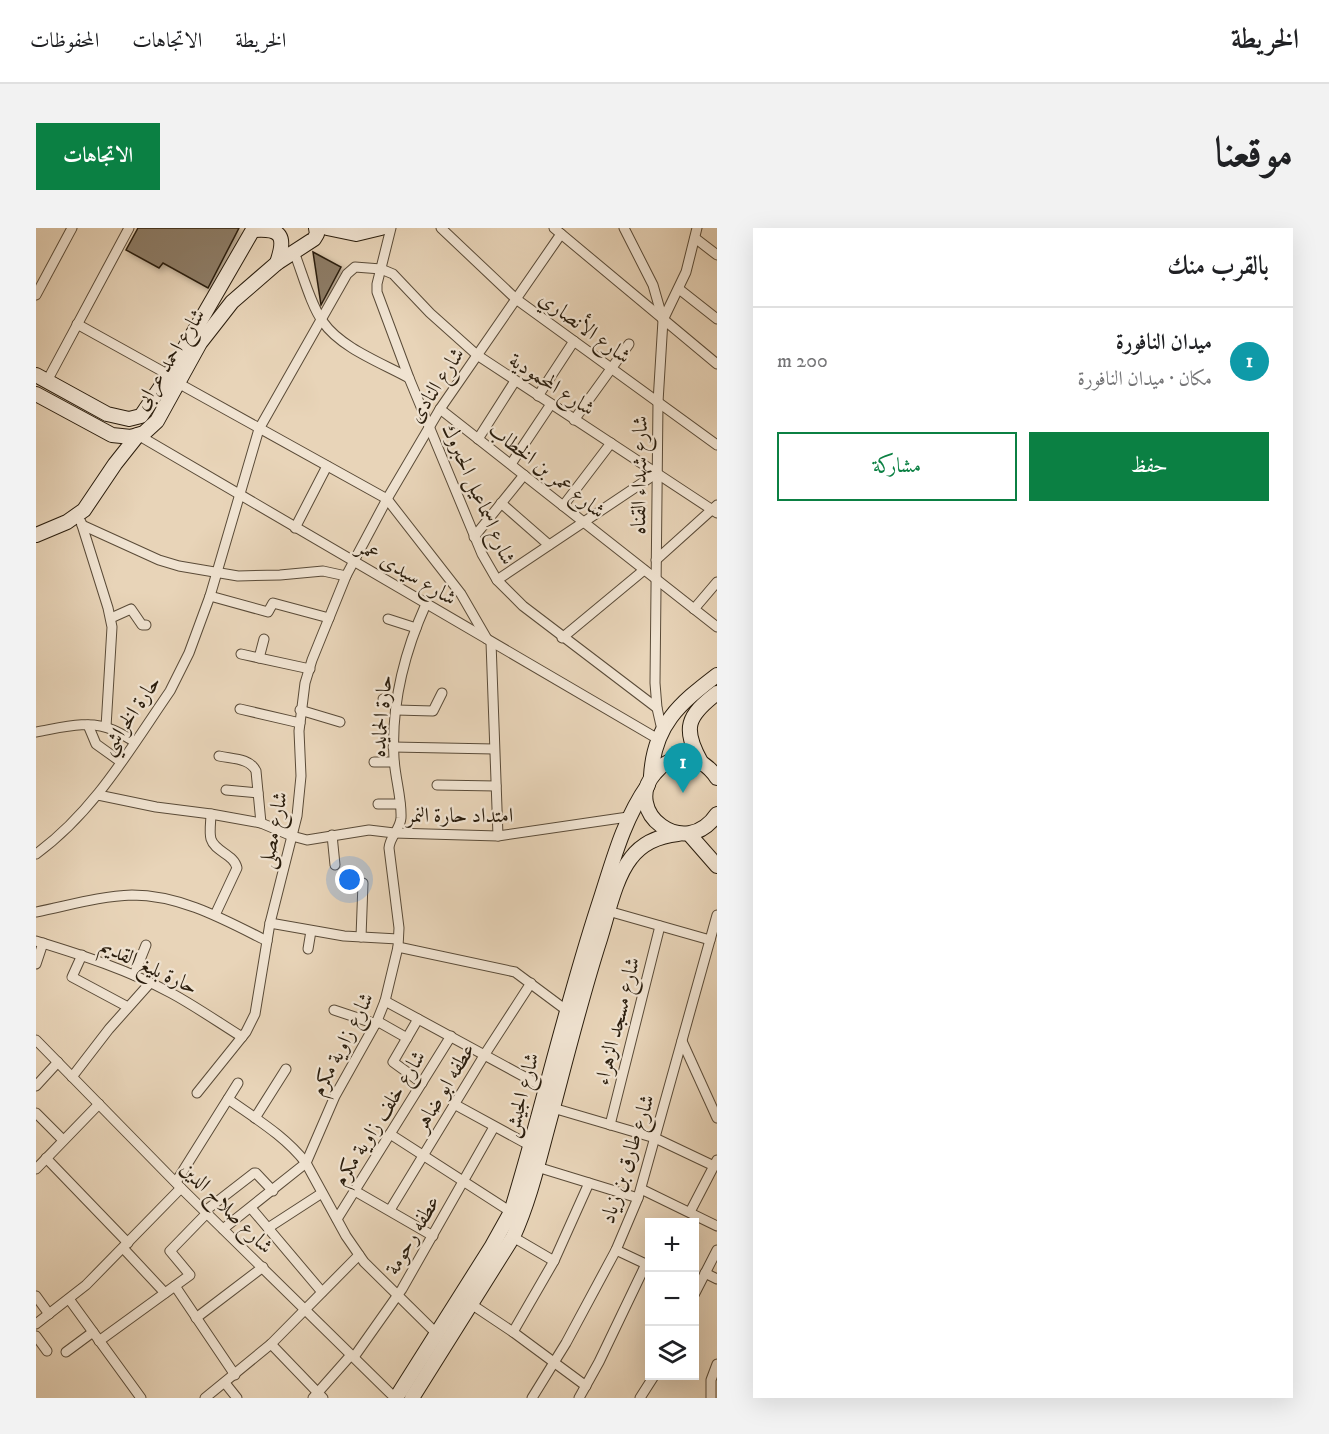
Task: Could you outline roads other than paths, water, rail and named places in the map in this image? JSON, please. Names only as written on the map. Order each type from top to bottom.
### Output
[{"type":"main road","name":"شارع احمد عرابى","points":[[41,378],[107,414],[129,419],[137,418],[174,379],[215,322],[250,284],[314,239],[317,234],[316,228]]},
{"type":"main road","points":[[327,228],[356,234],[381,228]]},
{"type":"main road","name":"شارع احمد عرابى","points":[[37,397],[106,433],[124,438],[149,430],[157,421],[174,379],[253,229]]},
{"type":"main road","points":[[253,229],[270,230],[278,234],[282,243],[277,263]]},
{"type":"main road","points":[[36,535],[67,522],[81,519],[115,464],[138,435]]},
{"type":"main road","name":"شارع الجيش","points":[[412,1398],[513,1237],[537,1167],[553,1108],[566,1010],[576,972],[628,817],[650,780],[654,751],[660,734],[681,704],[717,675]]},
{"type":"main road","points":[[712,770],[690,742],[690,722],[700,705],[717,693]]},
{"type":"main road","points":[[712,770],[691,759],[679,758],[668,761],[659,767],[650,780],[646,803],[649,812],[661,826],[684,834],[717,866]]},
{"type":"main road","name":"شارع الجيش","points":[[396,1398],[511,1212],[545,1088],[560,1054],[608,911],[626,866],[631,857],[647,843],[657,838],[704,828],[717,817]]},
{"type":"street","points":[[36,295],[72,228]]},
{"type":"street","points":[[41,378],[77,324],[129,228]]},
{"type":"street","name":"شارع اسماعيل الحبروك","points":[[391,228],[377,292],[429,427],[485,561],[497,580],[523,606],[562,638],[657,708]]},
{"type":"street","name":"شارع الأنصاري","points":[[441,228],[516,299],[717,445]]},
{"type":"street","name":"شارع شهداء القناه","points":[[624,228],[653,285],[663,320],[658,402],[655,683],[660,734]]},
{"type":"street","points":[[557,231],[717,364]]},
{"type":"street","name":"شارع النادى","points":[[352,561],[440,409],[516,299],[557,231]]},
{"type":"street","points":[[663,320],[679,288],[696,233],[717,255]]},
{"type":"street","points":[[294,252],[321,320],[338,338],[410,378]]},
{"type":"street","name":"حارة الخراشي","points":[[36,854],[70,826],[98,795],[170,691],[180,672],[210,596],[259,429],[351,270],[359,267],[381,269]]},
{"type":"street","name":"شارع المحمودية","points":[[381,269],[399,279],[430,313],[477,356],[715,509]]},
{"type":"street","points":[[679,288],[717,319]]},
{"type":"street","points":[[77,324],[259,429],[387,499],[461,594],[489,641],[498,836]]},
{"type":"street","points":[[538,396],[574,341]]},
{"type":"street","points":[[574,420],[629,344]]},
{"type":"street","points":[[478,439],[515,381]]},
{"type":"street","points":[[511,464],[551,404]]},
{"type":"street","name":"شارع عمر بن الخطاب","points":[[440,409],[717,627]]},
{"type":"street","name":"شارع سيدى عمر","points":[[138,435],[489,641],[660,734]]},
{"type":"street","points":[[563,506],[610,443]]},
{"type":"street","points":[[295,528],[327,466]]},
{"type":"street","points":[[497,580],[657,473]]},
{"type":"street","points":[[474,537],[524,475]]},
{"type":"street","points":[[501,503],[549,545]]},
{"type":"street","points":[[656,560],[715,509]]},
{"type":"street","points":[[81,519],[159,560],[217,573],[259,577],[323,571],[346,576]]},
{"type":"street","points":[[81,519],[111,618],[112,646],[106,728]]},
{"type":"street","name":"شارع مصلى","points":[[197,1093],[242,1037],[255,1014],[270,924],[300,796],[300,710],[309,669],[352,561]]},
{"type":"street","points":[[562,638],[644,570]]},
{"type":"street","points":[[694,609],[717,582]]},
{"type":"street","points":[[210,596],[268,612],[273,603],[329,618]]},
{"type":"street","name":"حارة الحمايده","points":[[394,833],[401,819],[393,747],[396,706],[404,665],[426,604]]},
{"type":"street","points":[[111,618],[131,609],[142,626],[146,625]]},
{"type":"street","points":[[388,619],[416,628]]},
{"type":"street","points":[[259,658],[264,639]]},
{"type":"street","points":[[241,654],[309,669]]},
{"type":"street","points":[[383,699],[396,706],[433,711],[442,693]]},
{"type":"street","points":[[240,709],[300,723]]},
{"type":"street","points":[[300,710],[340,722]]},
{"type":"street","points":[[36,732],[88,725],[106,728],[135,742]]},
{"type":"street","points":[[88,725],[97,746],[121,762]]},
{"type":"street","points":[[393,747],[494,749]]},
{"type":"street","points":[[219,756],[252,764],[256,771],[261,824]]},
{"type":"street","points":[[374,762],[394,762]]},
{"type":"street","points":[[437,785],[496,786]]},
{"type":"street","points":[[226,790],[258,793]]},
{"type":"street","name":"امتداد حارة النمر","points":[[98,795],[261,824],[307,840],[369,830],[394,833],[498,836],[628,817]]},
{"type":"street","points":[[378,804],[400,804]]},
{"type":"street","points":[[211,814],[210,837],[212,842],[232,859],[237,868],[215,915]]},
{"type":"street","name":"شارع زاوية مكرم","points":[[223,1229],[306,1163],[335,1096],[376,1022],[385,1001],[398,943],[399,928],[389,848],[394,833]]},
{"type":"street","points":[[332,835],[335,865]]},
{"type":"street","points":[[361,937],[363,883]]},
{"type":"street","points":[[36,912],[131,895],[164,898],[215,915],[267,941]]},
{"type":"street","points":[[608,911],[710,940]]},
{"type":"street","name":"شارع طارق بن زياد","points":[[532,1398],[556,1362],[616,1250],[639,1193],[717,915]]},
{"type":"street","points":[[270,924],[398,943],[510,971],[520,975],[566,1010]]},
{"type":"street","name":"شارع مسجد الزهراء","points":[[610,1125],[660,926]]},
{"type":"street","points":[[308,949],[311,931]]},
{"type":"street","points":[[36,964],[39,942]]},
{"type":"street","name":"حارة بليغ القديم","points":[[39,942],[82,955],[134,975],[190,1004],[242,1037]]},
{"type":"street","points":[[134,975],[146,945]]},
{"type":"street","points":[[82,955],[72,977],[128,1007]]},
{"type":"street","points":[[72,1077],[101,1038],[150,983]]},
{"type":"street","name":"عطفه ابو ضاهر","points":[[390,1210],[531,983]]},
{"type":"street","points":[[385,1001],[545,1088]]},
{"type":"street","points":[[334,1010],[376,1022],[407,1038]]},
{"type":"street","points":[[418,1019],[393,1062],[422,1083]]},
{"type":"street","name":"شارع خلف زاوية مكرم","points":[[337,1219],[451,1036]]},
{"type":"street","name":"شارع صلاح الدين","points":[[36,1040],[223,1229],[396,1398]]},
{"type":"street","points":[[682,1041],[717,1118]]},
{"type":"street","points":[[36,1086],[58,1062]]},
{"type":"street","points":[[255,1118],[286,1070]]},
{"type":"street","points":[[36,1324],[86,1285],[179,1185],[238,1083]]},
{"type":"street","points":[[228,1099],[285,1140],[306,1163],[359,1255],[437,1334]]},
{"type":"street","points":[[36,1168],[99,1104]]},
{"type":"street","points":[[454,1104],[530,1145]]},
{"type":"street","points":[[553,1108],[655,1138],[715,1163],[690,1212]]},
{"type":"street","points":[[36,1113],[63,1140]]},
{"type":"street","name":"عطفه رحومة","points":[[318,1396],[398,1296],[495,1127]]},
{"type":"street","points":[[390,1134],[511,1212]]},
{"type":"street","points":[[46,1158],[165,1293]]},
{"type":"street","points":[[537,1167],[589,1183],[639,1193],[690,1212],[717,1226]]},
{"type":"street","points":[[99,1341],[190,1275],[170,1251],[206,1212],[254,1173],[273,1191]]},
{"type":"street","points":[[513,1332],[554,1261],[589,1183]]},
{"type":"street","points":[[355,1191],[433,1236]]},
{"type":"street","points":[[268,1228],[322,1193]]},
{"type":"street","points":[[251,1208],[322,1292]]},
{"type":"street","points":[[513,1237],[554,1261]]},
{"type":"street","points":[[616,1250],[645,1264]]},
{"type":"street","points":[[699,1284],[717,1250]]},
{"type":"street","points":[[205,1398],[272,1344],[359,1255]]},
{"type":"street","points":[[196,1318],[263,1268]]},
{"type":"street","points":[[579,1398],[645,1271]]},
{"type":"street","points":[[705,1273],[717,1279]]},
{"type":"street","points":[[175,1286],[235,1375]]},
{"type":"street","points":[[36,1296],[49,1314]]},
{"type":"street","points":[[69,1299],[141,1398]]},
{"type":"street","points":[[471,1304],[556,1362],[586,1386]]},
{"type":"street","points":[[66,1352],[93,1332]]},
{"type":"street","points":[[36,1336],[47,1351]]},
{"type":"street","points":[[272,1344],[318,1396]]},
{"type":"street","points":[[711,1398],[711,1380],[717,1364]]},
{"type":"street","points":[[641,1397],[652,1380]]},
{"type":"street","points":[[225,1383],[237,1398]]},
{"type":"place","name":"ميدان النافورة","points":[[683,793]]}]
